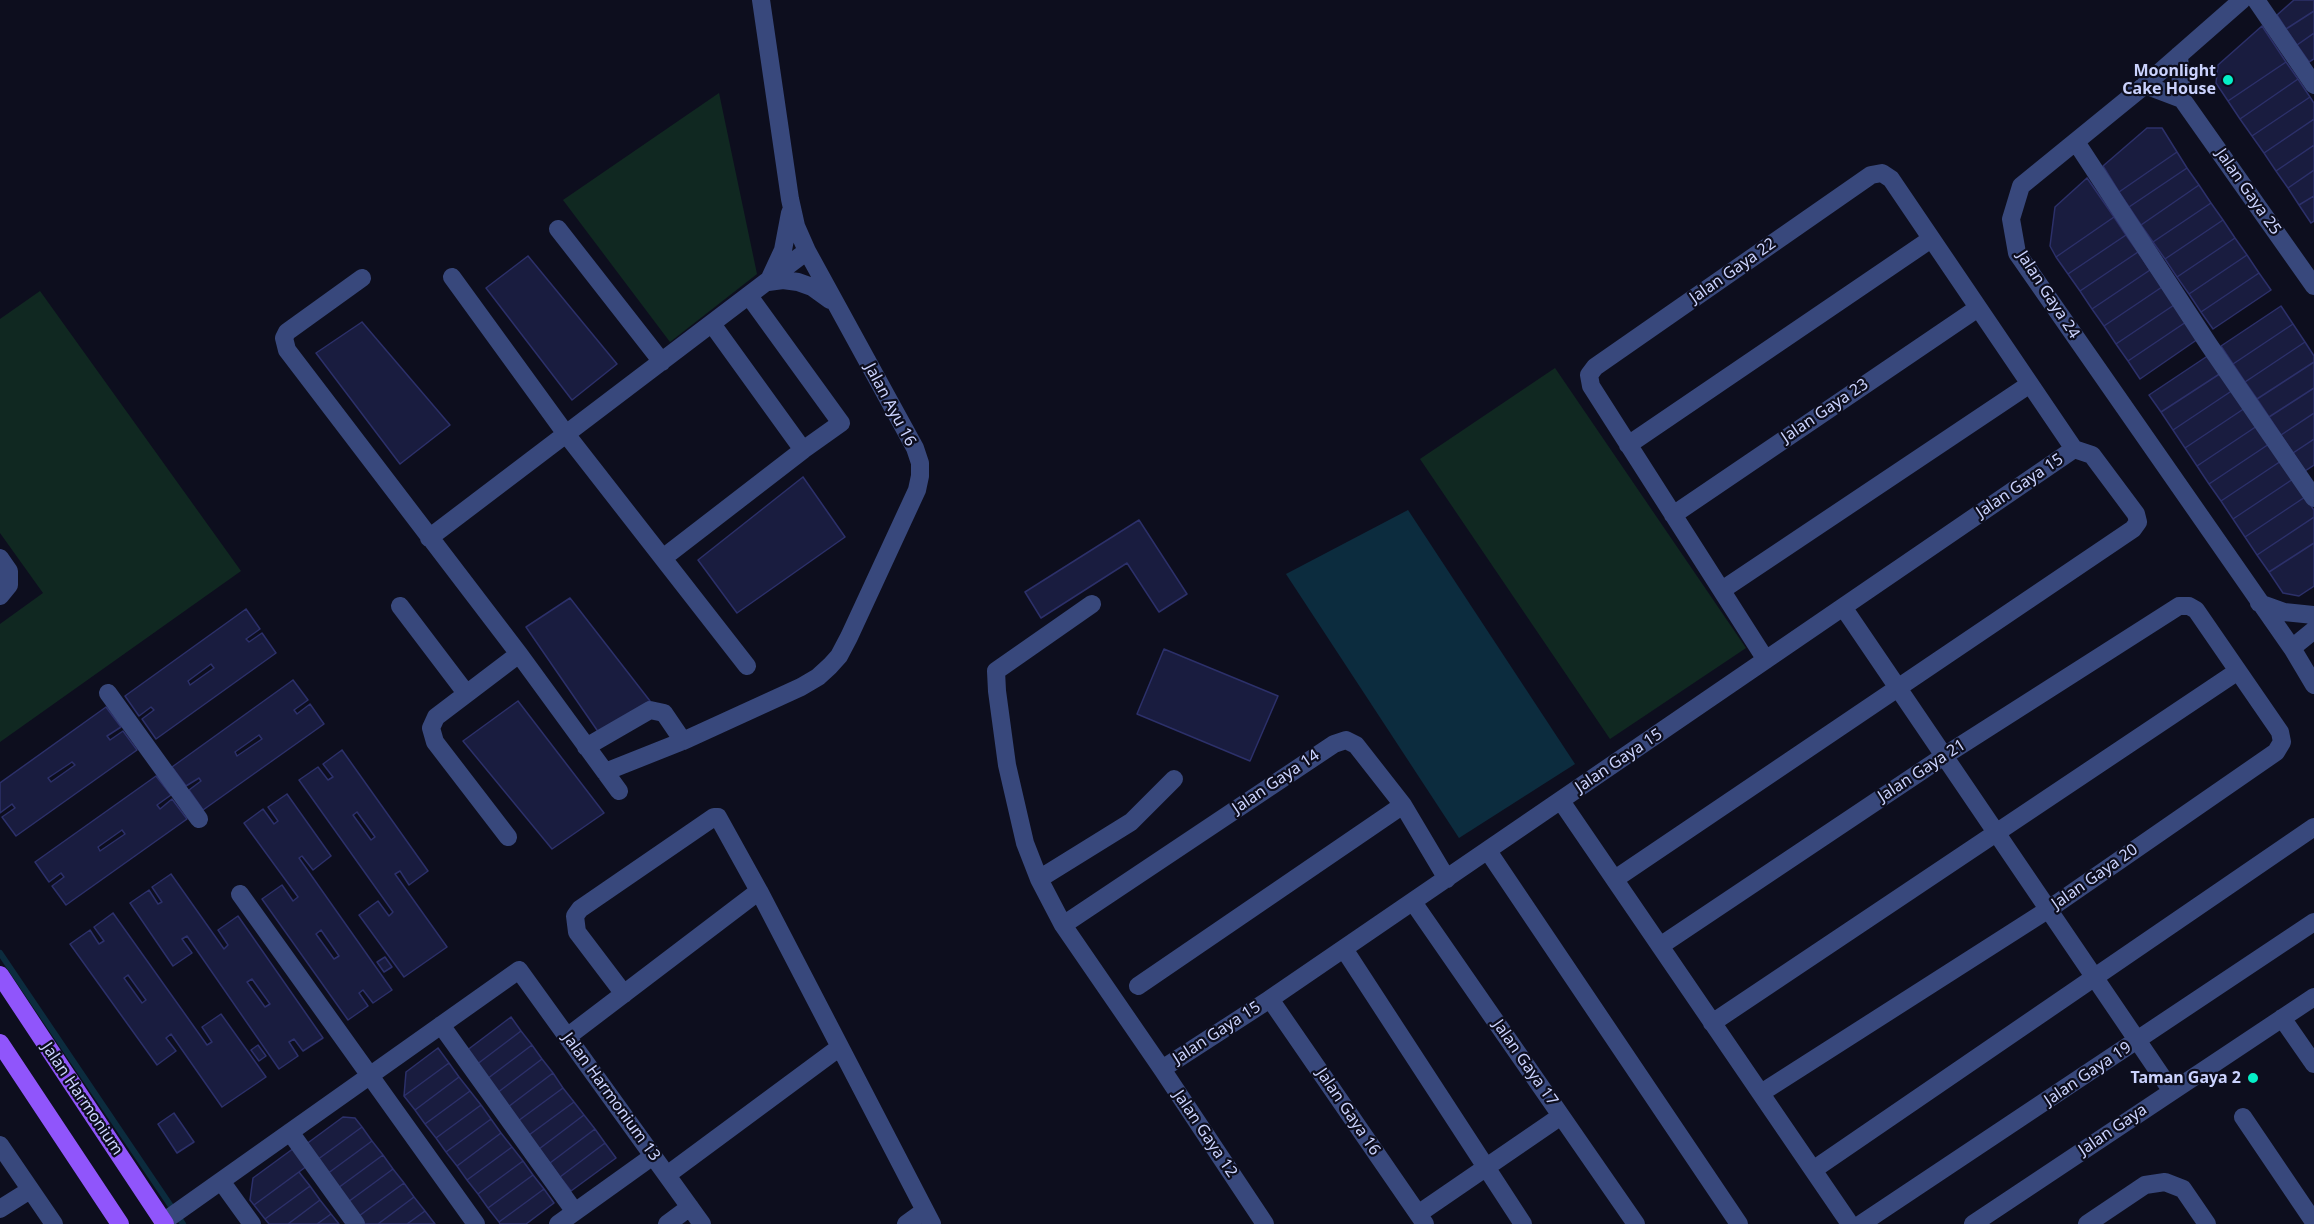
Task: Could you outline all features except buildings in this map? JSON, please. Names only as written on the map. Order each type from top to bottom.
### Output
[{"type":"main road","name":"Jalan Harmonium","points":[[0,975],[164,1223]]},
{"type":"main road","points":[[0,1043],[120,1224]]},
{"type":"street","name":"Jalan Ayu 16","points":[[605,772],[682,741],[801,687],[818,677],[830,666],[839,656],[849,637],[917,490],[920,476],[920,463],[915,448],[836,306],[796,226],[761,0]]},
{"type":"street","name":"Jalan Gaya 24","points":[[2242,0],[2145,85],[2020,186],[2011,219],[2017,253],[2292,648],[2314,685]]},
{"type":"street","points":[[2256,0],[2314,85]]},
{"type":"street","points":[[2145,85],[2182,99],[2180,55]]},
{"type":"street","name":"Jalan Gaya 25","points":[[2182,99],[2314,286]]},
{"type":"street","points":[[2076,142],[2209,345],[2314,498]]},
{"type":"street","name":"Jalan Gaya 22","points":[[1766,660],[1590,386],[1589,375],[1591,370],[1871,175],[1876,173],[1887,175],[2074,449]]},
{"type":"street","points":[[768,282],[783,250],[789,225],[790,199]]},
{"type":"street","points":[[558,229],[662,362]]},
{"type":"street","points":[[1628,444],[1931,239]]},
{"type":"street","points":[[429,538],[807,251]]},
{"type":"street","points":[[452,277],[566,434],[747,666]]},
{"type":"street","points":[[362,278],[287,332],[284,344],[287,350],[519,654],[619,791]]},
{"type":"street","points":[[768,282],[783,280],[813,287],[836,306]]},
{"type":"street","points":[[663,558],[841,423],[749,296]]},
{"type":"street","name":"Jalan Gaya 23","points":[[1673,514],[1978,308]]},
{"type":"street","points":[[712,324],[803,450]]},
{"type":"street","points":[[1722,590],[2030,384]]},
{"type":"street","points":[[1615,879],[2133,529],[2138,522],[2136,514],[2092,455],[2074,449]]},
{"type":"street","name":"Jalan Gaya 15","points":[[1162,1069],[1447,879],[2074,449]]},
{"type":"street","points":[[0,558],[9,571],[9,585],[0,596]]},
{"type":"street","points":[[2259,603],[2284,612],[2314,615]]},
{"type":"street","name":"Jalan Gaya 12","points":[[1092,604],[996,671],[1007,765],[1025,843],[1039,879],[1063,925],[1265,1224]]},
{"type":"street","points":[[400,606],[466,693]]},
{"type":"street","name":"Jalan Gaya 21","points":[[1660,946],[1944,756],[2179,606],[2189,606]]},
{"type":"street","name":"Jalan Gaya 20","points":[[1761,1093],[2049,909],[2280,747],[2282,737],[2280,732],[2196,610],[2189,606]]},
{"type":"street","points":[[1843,607],[2171,1090]]},
{"type":"street","points":[[2292,648],[2314,630]]},
{"type":"street","points":[[508,837],[435,742],[431,728],[436,717],[519,654]]},
{"type":"street","points":[[1712,1023],[2238,671]]},
{"type":"street","points":[[108,693],[199,819]]},
{"type":"street","points":[[586,747],[650,710],[664,713],[682,741]]},
{"type":"street","name":"Jalan Gaya 14","points":[[1063,925],[1334,744],[1346,740],[1356,745],[1403,805],[1447,879]]},
{"type":"street","points":[[1039,879],[1131,822],[1174,779]]},
{"type":"street","points":[[1561,801],[1850,1224]]},
{"type":"street","points":[[1138,986],[1403,805]]},
{"type":"street","points":[[624,994],[577,932],[575,916],[580,909],[714,817],[720,819],[928,1217],[906,1224]]},
{"type":"street","points":[[1813,1170],[2314,827]]},
{"type":"street","points":[[1488,851],[1739,1224]]},
{"type":"street","points":[[567,1037],[759,891]]},
{"type":"street","points":[[240,894],[476,1224]]},
{"type":"street","name":"Jalan Gaya 17","points":[[1413,902],[1636,1224]]},
{"type":"street","name":"Jalan Gaya 19","points":[[1861,1224],[2314,922]]},
{"type":"street","points":[[1344,949],[1523,1224]]},
{"type":"street","name":"Jalan Harmonium 13","points":[[441,1025],[519,970],[702,1224]]},
{"type":"street","name":"Jalan Gaya","points":[[1973,1224],[2171,1090],[2314,997]]},
{"type":"street","name":"Jalan Gaya 16","points":[[1270,999],[1421,1219]]},
{"type":"street","points":[[2282,1018],[2314,1064]]},
{"type":"street","points":[[164,1223],[441,1025],[575,1212]]},
{"type":"street","points":[[667,1175],[840,1047]]},
{"type":"street","points":[[1421,1219],[1485,1168],[1561,1116]]},
{"type":"street","points":[[2243,1117],[2314,1222]]},
{"type":"street","points":[[290,1132],[357,1224]]},
{"type":"street","points":[[0,1145],[54,1224]]},
{"type":"street","points":[[558,1224],[653,1156]]},
{"type":"street","points":[[221,1181],[252,1224]]},
{"type":"street","points":[[2087,1224],[2145,1185],[2165,1182],[2183,1189],[2207,1224]]},
{"type":"street","points":[[0,1209],[30,1190]]},
{"type":"street","points":[[667,1224],[690,1207]]},
{"type":"green space","points":[[719,93],[757,274],[670,342],[563,200]]},
{"type":"green space","points":[[40,291],[241,571],[0,742],[0,624],[43,593],[0,533],[0,319]]},
{"type":"green space","points":[[1555,368],[1746,648],[1610,739],[1420,459]]},
{"type":"water","points":[[1408,510],[1575,764],[1459,838],[1286,574]]},
{"type":"waterway","points":[[0,953],[183,1224]]},
{"type":"place","name":"Moonlight Cake House","points":[[2228,80]]},
{"type":"place","name":"Taman Gaya 2","points":[[2253,1078]]}]
